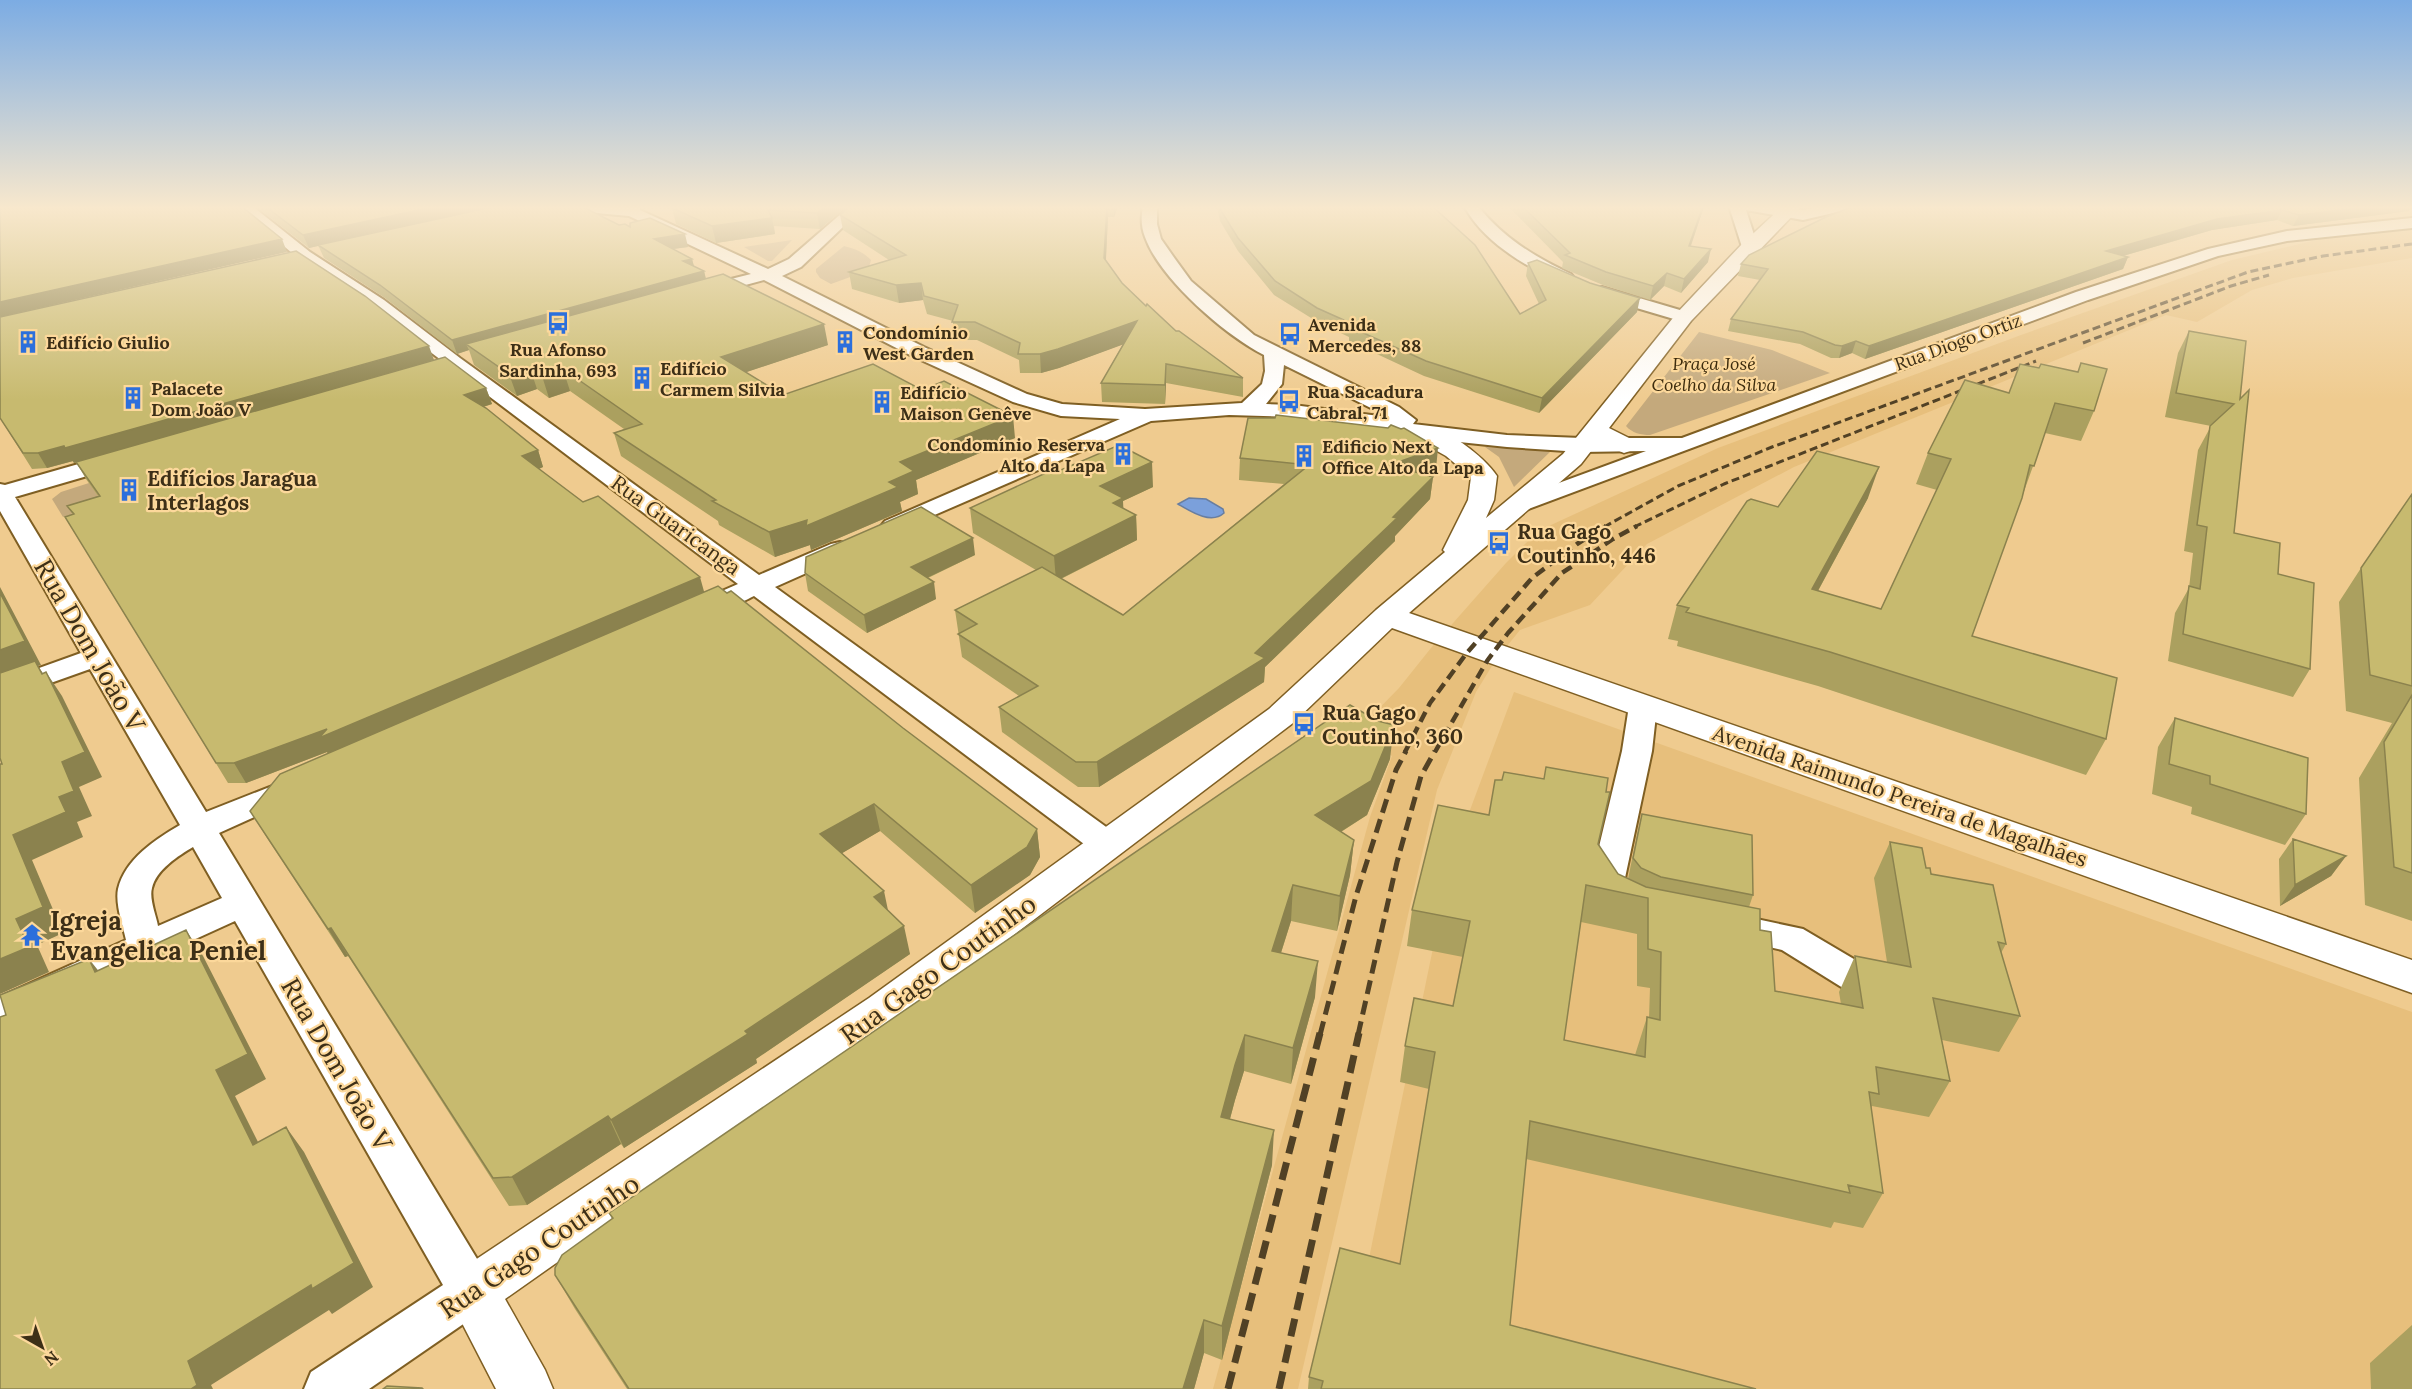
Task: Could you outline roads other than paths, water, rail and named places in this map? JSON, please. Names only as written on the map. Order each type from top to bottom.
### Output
[{"type":"street","name":"Rua Guaricanga","points":[[328,271],[378,304],[453,362],[1108,845]]},
{"type":"street","points":[[757,271],[917,351],[1020,398],[1061,410],[1148,415],[1248,409],[1332,415],[1381,422],[1421,432],[1507,441],[1579,440],[1624,445]]},
{"type":"street","points":[[678,298],[781,271]]},
{"type":"street","points":[[1175,271],[1185,285],[1247,339],[1392,411],[1421,432],[1464,455],[1476,466],[1484,476],[1481,501],[1451,563]]},
{"type":"street","points":[[1550,271],[1584,285],[1684,317]]},
{"type":"street","name":"Rua Gago Coutinho","points":[[328,1389],[884,1010],[1281,716],[1387,616],[1572,459],[1579,440],[1684,317],[1728,271]]},
{"type":"street","name":"Rua Diogo Ortiz","points":[[1515,507],[2082,296],[2158,271]]},
{"type":"street","points":[[1248,409],[1271,388],[1276,375],[1273,350]]},
{"type":"street","points":[[674,621],[1148,415]]},
{"type":"street","name":"Rua Diogo Ortiz","points":[[1624,445],[1684,444]]},
{"type":"street","points":[[0,493],[139,453]]},
{"type":"street","name":"Rua Dom João V","points":[[0,493],[472,1292],[526,1389]]},
{"type":"street","name":"Avenida Raimundo Pereira de Magalhães","points":[[1387,616],[2412,977]]},
{"type":"street","points":[[0,692],[97,657]]},
{"type":"street","points":[[1643,706],[1637,751],[1608,880],[1622,900],[1648,912]]},
{"type":"street","points":[[145,946],[134,889],[144,869],[166,849],[198,829],[311,779]]},
{"type":"street","points":[[0,1013],[242,903]]},
{"type":"street","points":[[1703,922],[1791,938],[1856,978]]},
{"type":"water","points":[[1189,498],[1206,499],[1223,509],[1224,513],[1213,518],[1207,517],[1178,504]]},
{"type":"railway","points":[[1604,527],[1678,486],[1772,447],[2254,271]]},
{"type":"railway","points":[[2083,343],[2231,286],[2269,275]]},
{"type":"railway","points":[[1634,527],[1724,484],[2036,361]]},
{"type":"railway","points":[[1405,752],[1430,703],[1466,654],[1532,578],[1577,544],[1606,526]]},
{"type":"railway","points":[[1435,752],[1487,661],[1508,633],[1562,573],[1637,526]]},
{"type":"railway","points":[[1320,1035],[1356,896],[1396,770],[1406,751]]},
{"type":"railway","points":[[1358,1035],[1397,862],[1421,776],[1435,751]]},
{"type":"railway","points":[[1228,1389],[1320,1033]]},
{"type":"railway","points":[[1279,1389],[1359,1033]]},
{"type":"place","name":"Rua Afonso Sardinha, 693","points":[[558,323]]},
{"type":"place","name":"Avenida Mercedes, 88","points":[[1290,334]]},
{"type":"place","name":"Edifício Giulio","points":[[28,342]]},
{"type":"place","name":"Condomínio West Garden","points":[[845,342]]},
{"type":"place","name":"Edifício Carmem Silvia","points":[[642,378]]},
{"type":"place","name":"Palacete Dom João V","points":[[133,398]]},
{"type":"place","name":"Rua Sacadura Cabral, 71","points":[[1289,401]]},
{"type":"place","name":"Edifício Maison Genêve","points":[[882,402]]},
{"type":"place","name":"Condomínio Reserva Alto da Lapa","points":[[1123,454]]},
{"type":"place","name":"Edificio Next Office Alto da Lapa","points":[[1304,456]]},
{"type":"place","name":"Edifícios Jaragua Interlagos","points":[[129,490]]},
{"type":"place","name":"Rua Gago Coutinho, 446","points":[[1499,543]]},
{"type":"place","name":"Rua Gago Coutinho, 360","points":[[1304,724]]},
{"type":"place","name":"Igreja Evangelica Peniel","points":[[32,935]]},
{"type":"park label","name":"Praça José Coelho da Silva","points":[[1714,373]]}]
